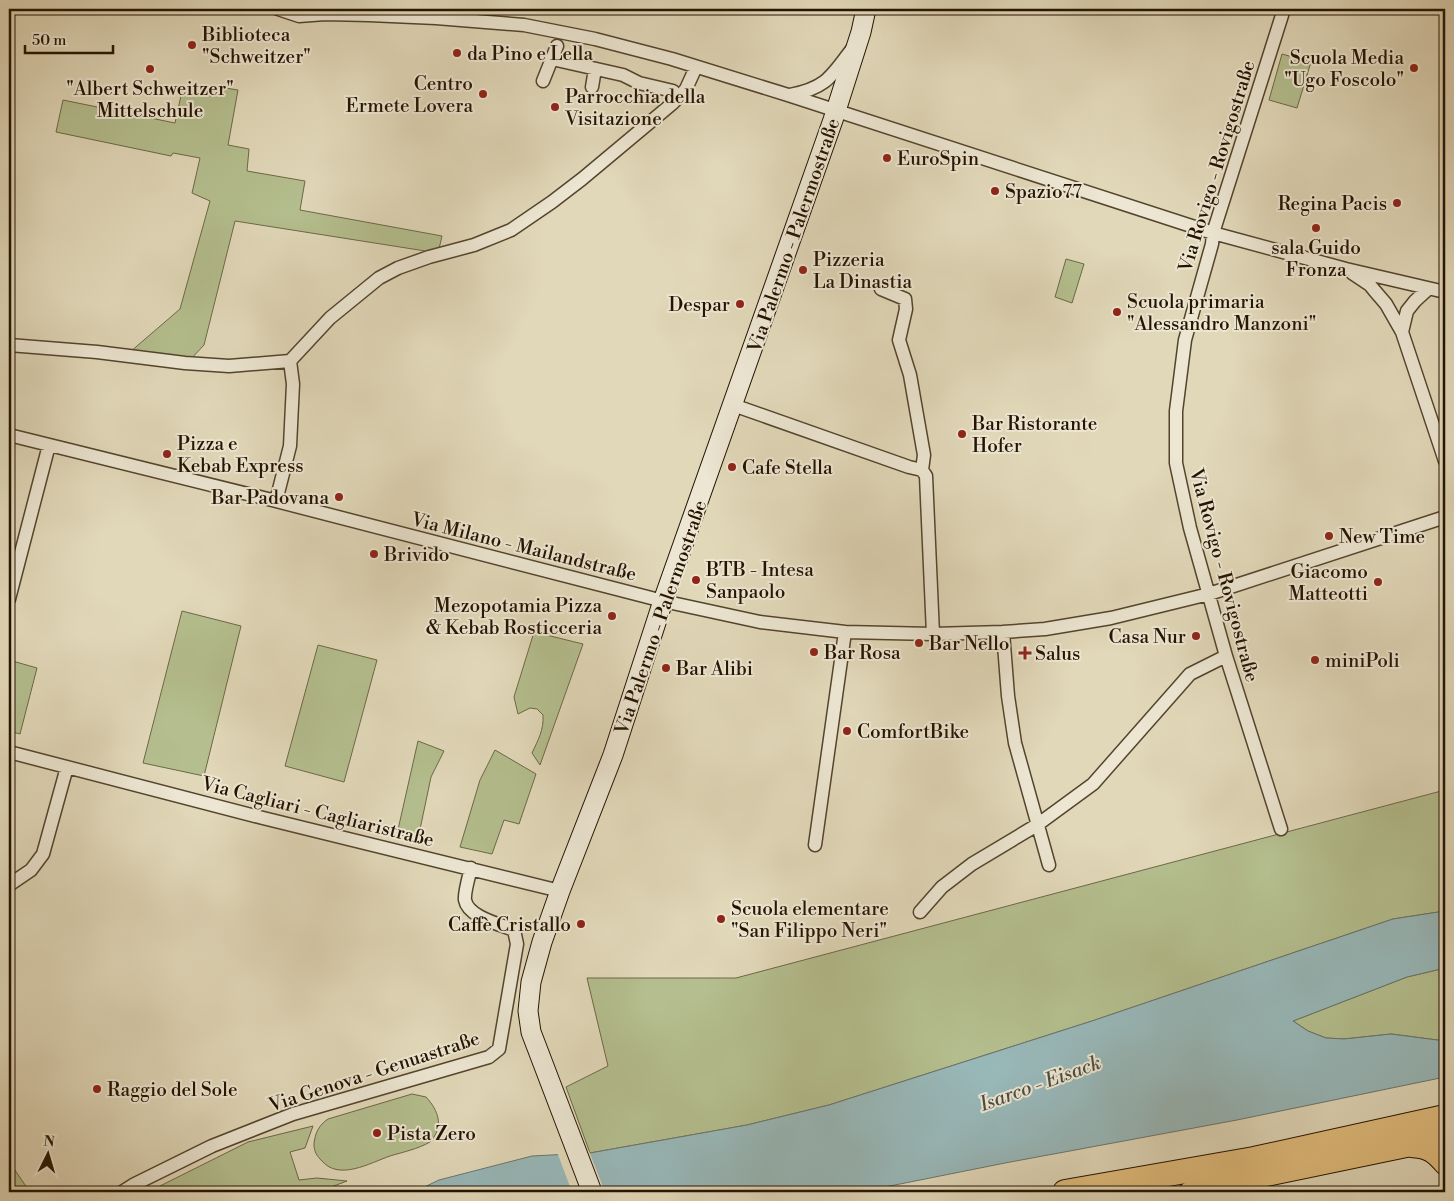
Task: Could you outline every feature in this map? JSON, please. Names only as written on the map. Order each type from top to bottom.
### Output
[{"type":"highway","points":[[1065,1192],[1254,1159],[1445,1117]]},
{"type":"highway","points":[[1152,1192],[1258,1173],[1445,1132]]},
{"type":"main road","points":[[1189,1192],[1445,1139]]},
{"type":"main road","points":[[1404,1147],[1422,1148],[1436,1154],[1445,1165]]},
{"type":"street","points":[[278,9],[300,16],[325,14],[436,18],[524,25],[595,39],[696,66],[1213,233],[1346,269],[1445,292]]},
{"type":"street","points":[[303,9],[325,14]]},
{"type":"street","name":"Via Palermo - Palermostraße","points":[[592,1192],[531,1032],[528,1011],[531,982],[542,942],[613,755],[663,601],[836,111],[858,42],[866,9]]},
{"type":"street","name":"Via Rovigo - Rovigostraße","points":[[1281,829],[1226,656],[1190,528],[1176,463],[1176,420],[1185,340],[1212,244],[1213,233],[1284,9]]},
{"type":"street","name":"Via Palermo - Palermostraße","points":[[788,95],[806,92],[822,84],[834,73],[858,42]]},
{"type":"street","points":[[543,81],[557,46]]},
{"type":"street","points":[[552,59],[623,74],[639,83],[674,91]]},
{"type":"street","points":[[9,345],[229,366],[290,360],[330,318],[380,278],[398,268],[493,238],[511,230],[552,202],[673,103],[686,89],[696,66]]},
{"type":"street","points":[[592,86],[595,69]]},
{"type":"street","points":[[1346,269],[1370,285],[1386,304],[1402,332],[1445,460]]},
{"type":"street","points":[[1402,332],[1407,311],[1415,300],[1428,288]]},
{"type":"street","points":[[881,289],[905,299],[906,308],[899,340],[911,384],[924,456],[922,470],[926,476],[933,634]]},
{"type":"street","points":[[276,501],[290,446],[293,384],[290,360]]},
{"type":"street","points":[[733,405],[922,470]]},
{"type":"street","name":"Via Milano - Mailandstraße","points":[[9,435],[276,501],[663,601],[760,622],[845,632],[933,634],[1003,632],[1111,618],[1209,594],[1445,517]]},
{"type":"street","points":[[9,600],[49,445]]},
{"type":"street","points":[[815,844],[845,632]]},
{"type":"street","points":[[1003,632],[1008,696],[1015,743],[1050,865]]},
{"type":"street","points":[[920,912],[942,887],[972,864],[1037,825],[1093,784],[1190,674],[1226,656]]},
{"type":"street","name":"Via Cagliari - Cagliaristraße","points":[[9,752],[262,818],[560,891]]},
{"type":"street","points":[[9,885],[31,870],[43,854],[67,767]]},
{"type":"street","name":"Via Genova - Genuastraße","points":[[122,1192],[212,1146],[293,1114],[489,1057],[499,1049],[517,944],[514,930],[479,916],[468,908],[464,899],[471,868]]},
{"type":"green space","points":[[1282,54],[1311,62],[1297,108],[1269,100]]},
{"type":"green space","points":[[213,86],[238,90],[228,145],[249,149],[247,171],[305,181],[300,210],[442,236],[438,253],[235,221],[204,345],[190,360],[130,352],[180,309],[210,201],[192,193],[200,158],[173,153],[171,156],[56,132],[63,100],[175,123],[182,91],[211,96]]},
{"type":"green space","points":[[1066,259],[1084,264],[1072,303],[1055,297]]},
{"type":"green space","points":[[182,611],[241,626],[204,776],[143,763]]},
{"type":"green space","points":[[534,632],[583,644],[540,765],[532,753],[542,730],[543,715],[537,709],[530,708],[518,714],[514,697]]},
{"type":"green space","points":[[318,645],[377,660],[344,782],[285,766]]},
{"type":"green space","points":[[9,660],[37,668],[20,734],[9,731]]},
{"type":"green space","points":[[418,741],[444,751],[431,777],[418,839],[397,834]]},
{"type":"green space","points":[[495,750],[536,774],[519,824],[504,820],[492,854],[460,847],[480,780]]},
{"type":"green space","points":[[1445,790],[1445,911],[1393,919],[1092,1021],[829,1105],[747,1125],[590,1153],[566,1087],[608,1066],[587,978],[736,978]]},
{"type":"green space","points":[[1445,968],[1445,1041],[1391,1034],[1344,1039],[1326,1038],[1308,1031],[1293,1021],[1407,977]]},
{"type":"green space","name":"Pista Zero","points":[[412,1094],[426,1097],[437,1113],[437,1131],[430,1142],[355,1169],[337,1170],[329,1167],[317,1156],[314,1147],[315,1136],[328,1119]]},
{"type":"green space","points":[[313,1126],[305,1148],[290,1152],[299,1180],[317,1178],[347,1181],[318,1192],[148,1192],[248,1142]]},
{"type":"green space","points":[[9,1166],[12,1166],[30,1192],[9,1192]]},
{"type":"water","name":"Isarco - Eisack","points":[[1445,911],[1445,968],[1407,977],[1293,1021],[1308,1031],[1326,1038],[1344,1039],[1391,1034],[1445,1041],[1445,1077],[1237,1120],[860,1192],[414,1192],[439,1180],[532,1156],[590,1153],[747,1125],[829,1105],[1092,1021],[1393,919]]},
{"type":"pier","points":[[589,1151],[605,1192],[572,1192],[557,1152]]},
{"type":"place","name":"Biblioteca \"Schweitzer\"","points":[[192,45]]},
{"type":"place","name":"da Pino e Lella","points":[[457,53]]},
{"type":"place","name":"Scuola Media \"Ugo Foscolo\"","points":[[1414,68]]},
{"type":"place","name":"\"Albert Schweitzer\" Mittelschule","points":[[150,69]]},
{"type":"place","name":"Centro Ermete Lovera","points":[[483,94]]},
{"type":"place","name":"Parrocchia della Visitazione","points":[[555,107]]},
{"type":"place","name":"EuroSpin","points":[[887,158]]},
{"type":"place","name":"Spazio77","points":[[995,191]]},
{"type":"place","name":"Regina Pacis","points":[[1397,203]]},
{"type":"place","name":"sala Guido Fronza","points":[[1316,228]]},
{"type":"place","name":"Pizzeria La Dinastia","points":[[803,270]]},
{"type":"place","name":"Despar","points":[[740,304]]},
{"type":"place","name":"Scuola primaria \"Alessandro Manzoni\"","points":[[1117,312]]},
{"type":"place","name":"Bar Ristorante Hofer","points":[[962,434]]},
{"type":"place","name":"Pizza e Kebab Express","points":[[167,454]]},
{"type":"place","name":"Cafe Stella","points":[[732,467]]},
{"type":"place","name":"Bar Padovana","points":[[339,497]]},
{"type":"place","name":"New Time","points":[[1329,536]]},
{"type":"place","name":"Brivido","points":[[374,554]]},
{"type":"place","name":"BTB - Intesa Sanpaolo","points":[[696,580]]},
{"type":"place","name":"Giacomo Matteotti","points":[[1378,582]]},
{"type":"place","name":"Mezopotamia Pizza & Kebab Rosticceria","points":[[612,616]]},
{"type":"place","name":"Casa Nur","points":[[1196,636]]},
{"type":"place","name":"Bar Nello","points":[[919,643]]},
{"type":"place","name":"Bar Rosa","points":[[814,652]]},
{"type":"place","name":"Salus","points":[[1025,653]]},
{"type":"place","name":"miniPoli","points":[[1315,660]]},
{"type":"place","name":"Bar Alibi","points":[[666,668]]},
{"type":"place","name":"ComfortBike","points":[[847,731]]},
{"type":"place","name":"Scuola elementare \"San Filippo Neri\"","points":[[721,919]]},
{"type":"place","name":"Caffè Cristallo","points":[[581,924]]},
{"type":"place","name":"Raggio del Sole","points":[[97,1089]]},
{"type":"place","name":"Pista Zero","points":[[377,1133]]}]
